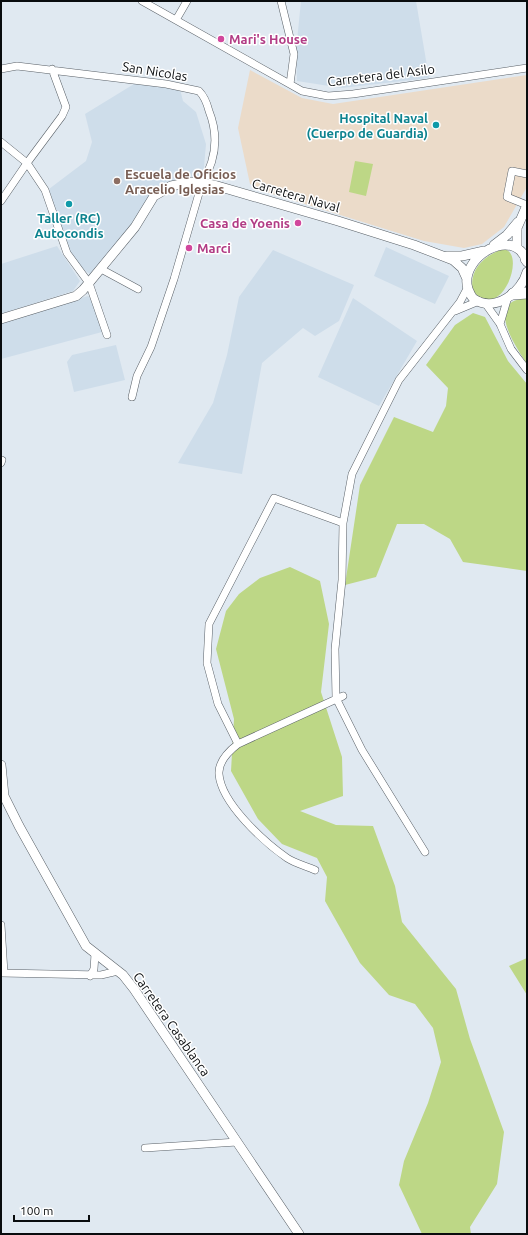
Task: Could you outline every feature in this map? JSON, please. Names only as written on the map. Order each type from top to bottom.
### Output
[{"type":"main road","name":"Carretera Naval","points":[[1,319],[76,296],[101,269],[135,227],[158,192],[178,184],[202,183],[214,185],[338,221],[444,255],[462,256],[504,244],[517,248]]},
{"type":"main road","points":[[527,205],[520,219],[516,235],[517,248],[527,260]]},
{"type":"main road","points":[[467,283],[473,263],[507,235],[520,219]]},
{"type":"main road","name":"Carretera Naval","points":[[444,255],[458,264],[467,283],[470,295],[482,302]]},
{"type":"main road","points":[[482,302],[496,302],[519,292],[527,272]]},
{"type":"main road","name":"Carretera Casablanca","points":[[1,765],[4,796],[19,826],[86,946],[94,954],[118,971],[134,989],[299,1234]]},
{"type":"street","name":"Carretera del Asilo","points":[[142,1],[302,91],[320,95],[353,94],[527,68]]},
{"type":"street","points":[[176,20],[187,1]]},
{"type":"street","points":[[281,1],[294,54],[290,84]]},
{"type":"street","name":"San Nicolas","points":[[1,69],[17,66],[52,69],[166,84],[199,92],[203,95],[210,113],[216,140],[209,171],[202,183],[171,286],[151,347],[137,376],[132,397]]},
{"type":"street","points":[[1,201],[62,116],[66,108],[52,69]]},
{"type":"street","points":[[1,142],[27,163],[46,190],[67,253],[89,283],[107,335]]},
{"type":"street","points":[[527,174],[512,171],[507,197],[527,205]]},
{"type":"street","points":[[101,269],[138,289]]},
{"type":"street","points":[[425,852],[362,750],[339,697],[335,649],[342,580],[343,523],[352,474],[399,380],[460,302],[467,283]]},
{"type":"street","points":[[500,324],[519,292]]},
{"type":"street","points":[[450,314],[459,308],[482,302],[500,324],[512,349],[527,370]]},
{"type":"street","points":[[238,744],[218,704],[207,663],[209,624],[274,498],[343,523]]},
{"type":"street","points":[[315,870],[288,859],[250,828],[227,797],[218,773],[225,755],[238,744],[339,697]]},
{"type":"street","points":[[1,924],[2,973],[90,976],[118,971]]},
{"type":"street","points":[[90,976],[94,969],[94,954]]},
{"type":"street","points":[[145,1148],[237,1142]]},
{"type":"shaded area","points":[[301,1],[416,1],[429,78],[342,88],[297,81],[296,51]]},
{"type":"shaded area","points":[[250,70],[302,98],[333,104],[527,75],[527,187],[504,227],[482,244],[464,248],[424,241],[266,192],[250,184],[238,128]]},
{"type":"shaded area","name":"Escuela de Oficios Aracelio Iglesias","points":[[134,84],[180,89],[183,101],[196,112],[206,144],[203,178],[183,179],[167,182],[155,189],[126,233],[91,275],[77,264],[64,240],[49,189],[86,161],[92,142],[85,114]]},
{"type":"shaded area","points":[[57,246],[80,281],[73,291],[1,314],[1,264]]},
{"type":"shaded area","points":[[386,247],[449,276],[435,304],[374,276]]},
{"type":"shaded area","points":[[273,250],[354,285],[339,321],[315,336],[303,328],[262,363],[242,474],[178,463],[213,403],[227,355],[239,297]]},
{"type":"shaded area","points":[[88,296],[92,300],[102,332],[1,359],[1,322]]},
{"type":"shaded area","points":[[353,298],[417,341],[379,406],[318,377]]},
{"type":"shaded area","points":[[116,345],[125,380],[74,392],[67,362],[72,355]]},
{"type":"green space","points":[[355,161],[373,164],[366,196],[349,192]]},
{"type":"green space","points":[[503,249],[510,253],[513,261],[512,272],[508,284],[501,293],[493,299],[483,299],[473,291],[473,276],[479,264],[484,259]]},
{"type":"green space","points":[[527,298],[527,364],[510,336],[506,325],[505,315],[507,307],[514,301]]},
{"type":"green space","points":[[473,313],[485,317],[508,361],[527,384],[527,571],[463,562],[450,539],[424,524],[397,524],[376,577],[345,585],[360,485],[394,417],[433,432],[446,406],[448,388],[426,365],[455,325]]},
{"type":"green space","points":[[290,567],[320,581],[329,624],[321,692],[342,757],[343,796],[300,811],[336,825],[373,826],[395,886],[402,922],[456,989],[470,1039],[504,1132],[497,1184],[470,1227],[471,1234],[422,1234],[399,1185],[404,1161],[428,1103],[441,1062],[433,1028],[415,1004],[389,995],[360,963],[325,901],[327,877],[317,858],[282,844],[258,819],[231,771],[234,719],[216,649],[226,611],[239,594],[260,578]]},
{"type":"green space","points":[[527,958],[527,995],[509,966]]},
{"type":"place","name":"Mari's House","points":[[221,39]]},
{"type":"place","name":"Hospital Naval (Cuerpo de Guardia)","points":[[436,125]]},
{"type":"place","name":"Escuela de Oficios Aracelio Iglesias","points":[[117,181]]},
{"type":"place","name":"Taller (RC) Autocondis","points":[[69,204]]},
{"type":"place","name":"Casa de Yoenis","points":[[298,223]]},
{"type":"place","name":"Marci","points":[[189,248]]}]
